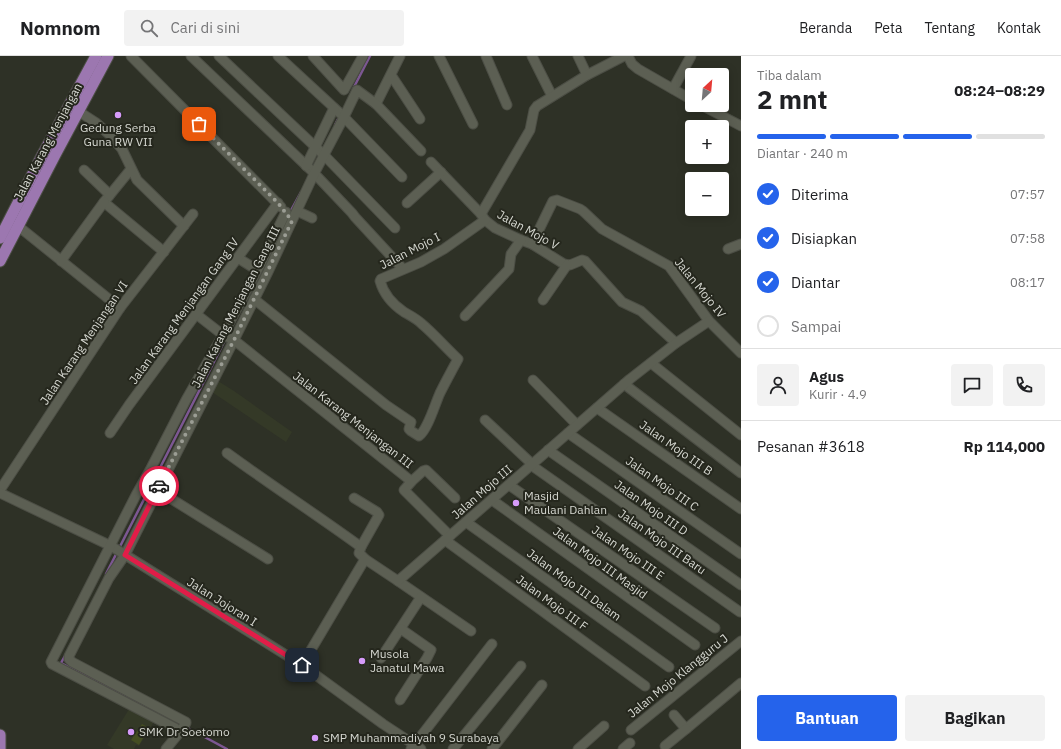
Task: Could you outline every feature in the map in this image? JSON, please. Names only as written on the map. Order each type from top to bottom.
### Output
[{"type":"main road","name":"Jalan Karang Menjangan","points":[[0,238],[43,154],[97,62],[108,56]]},
{"type":"main road","name":"Jalan Karang Menjangan","points":[[0,261],[78,111],[97,62]]},
{"type":"main road","points":[[0,735],[0,749]]},
{"type":"street","points":[[131,56],[278,203],[289,216],[257,270],[228,337],[187,401],[152,471],[136,495],[51,662],[52,664],[68,666],[186,722],[166,749]]},
{"type":"street","points":[[191,56],[310,170],[403,269]]},
{"type":"street","points":[[219,56],[320,151],[395,228]]},
{"type":"street","points":[[278,56],[339,112],[402,177]]},
{"type":"street","points":[[313,56],[343,90],[351,87]]},
{"type":"street","points":[[376,104],[400,56]]},
{"type":"street","points":[[439,56],[474,124]]},
{"type":"street","points":[[486,56],[507,105]]},
{"type":"street","points":[[532,56],[552,96]]},
{"type":"street","points":[[578,56],[588,75]]},
{"type":"street","points":[[483,217],[527,136],[535,109],[552,96],[623,56],[633,66],[685,96]]},
{"type":"street","points":[[673,89],[691,56]]},
{"type":"street","points":[[320,151],[351,87],[361,57]]},
{"type":"street","points":[[391,74],[420,119]]},
{"type":"street","points":[[351,87],[376,104],[421,151]]},
{"type":"street","points":[[78,111],[95,122],[110,135],[122,149],[134,175],[140,184],[184,226]]},
{"type":"street","points":[[320,151],[339,112]]},
{"type":"street","points":[[714,112],[741,126]]},
{"type":"street","name":"Jalan Karang Menjangan Gang III","points":[[68,666],[69,656],[109,578],[124,554],[198,408],[228,337],[254,299],[289,216],[297,211],[310,170],[320,151]]},
{"type":"street","name":"Jalan Mojo V","points":[[430,162],[495,228],[532,244],[564,264],[570,265],[582,260],[585,261],[622,302],[641,311],[676,343]]},
{"type":"street","points":[[61,261],[131,169]]},
{"type":"street","points":[[84,170],[109,194],[107,199]]},
{"type":"street","points":[[407,203],[441,172]]},
{"type":"street","points":[[107,199],[164,252]]},
{"type":"street","name":"Jalan Mojo IV","points":[[532,244],[553,201],[557,200],[576,207],[583,211],[602,229],[669,266],[709,320],[741,353]]},
{"type":"street","name":"Jalan Karang Menjangan Gang IV","points":[[110,433],[278,203]]},
{"type":"street","points":[[297,211],[312,218]]},
{"type":"street","name":"Jalan Karang Menjangan VI","points":[[0,490],[120,308],[194,214]]},
{"type":"street","name":"Jalan Mojo I","points":[[254,299],[386,406],[411,422],[408,429],[419,436],[422,434],[458,359],[423,324],[395,306],[386,295],[380,280],[421,262],[444,249],[483,217]]},
{"type":"street","points":[[18,226],[120,308]]},
{"type":"street","points":[[465,316],[509,269],[511,264],[511,254],[521,240]]},
{"type":"street","points":[[728,249],[741,244]]},
{"type":"street","points":[[238,258],[257,270]]},
{"type":"street","points":[[544,300],[567,265]]},
{"type":"street","name":"Jalan Karang Menjangan III","points":[[196,314],[228,337],[411,481],[423,471],[427,471],[456,498]]},
{"type":"street","name":"Jalan Mojo III","points":[[398,581],[624,384],[676,343],[709,320]]},
{"type":"street","points":[[651,363],[741,435]]},
{"type":"street","points":[[533,380],[577,425]]},
{"type":"street","points":[[624,384],[741,473]]},
{"type":"street","points":[[187,401],[198,408]]},
{"type":"street","name":"Jalan Mojo III B","points":[[597,408],[741,508]]},
{"type":"street","name":"Jalan Mojo III Baru","points":[[485,420],[531,465],[740,612]]},
{"type":"street","name":"Jalan Mojo III C","points":[[568,433],[741,554]]},
{"type":"street","name":"Jalan Mojo III D","points":[[548,450],[741,585]]},
{"type":"street","points":[[227,453],[309,509],[361,547]]},
{"type":"street","points":[[152,471],[163,477]]},
{"type":"street","name":"Jalan Mojo III F","points":[[411,481],[405,490],[447,538],[645,686]]},
{"type":"street","name":"Jalan Mojo III E","points":[[509,484],[715,628]]},
{"type":"street","points":[[157,490],[268,559]]},
{"type":"street","name":"Jalan Jojoran I","points":[[0,494],[111,546],[302,665],[415,747]]},
{"type":"street","points":[[354,498],[379,513],[379,516],[359,553],[365,559],[471,631]]},
{"type":"street","name":"Jalan Mojo III Masjid","points":[[492,500],[695,645]]},
{"type":"street","name":"Jalan Mojo III Dalam","points":[[466,522],[669,667]]},
{"type":"street","points":[[302,665],[365,559]]},
{"type":"street","points":[[381,658],[421,597]]},
{"type":"street","points":[[400,629],[431,650],[400,700]]},
{"type":"street","name":"Jalan Mojo Klangguru J","points":[[631,730],[741,641]]},
{"type":"street","points":[[415,747],[492,644]]},
{"type":"street","points":[[68,666],[180,732]]},
{"type":"street","points":[[453,749],[521,666]]},
{"type":"street","points":[[665,746],[741,683]]},
{"type":"street","points":[[492,749],[542,685]]},
{"type":"street","points":[[674,715],[686,729]]},
{"type":"street","points":[[578,749],[604,726]]},
{"type":"shaded area","points":[[218,381],[292,432],[286,442],[212,392]]},
{"type":"shaded area","name":"SMK Dr Soetomo","points":[[131,706],[155,720],[139,746],[136,745],[134,749],[114,749],[107,745]]},
{"type":"green space","points":[[142,724],[149,728],[139,745],[131,740]]},
{"type":"waterway","points":[[353,89],[370,56]]},
{"type":"waterway","points":[[335,125],[340,115]]},
{"type":"waterway","points":[[289,214],[301,192]]},
{"type":"waterway","points":[[106,574],[226,338]]},
{"type":"waterway","points":[[66,654],[61,663],[181,725]]},
{"type":"waterway","points":[[186,727],[227,749]]},
{"type":"way so far","points":[[159,486],[234,340],[292,221],[278,203],[199,124]]},
{"type":"place","name":"Gedung Serba Guna RW VII","points":[[118,115]]},
{"type":"place","name":"Masjid Maulani Dahlan","points":[[516,503]]},
{"type":"place","name":"Musola Janatul Mawa","points":[[362,661]]},
{"type":"place","name":"SMK Dr Soetomo","points":[[131,732]]},
{"type":"place","name":"SMP Muhammadiyah 9 Surabaya","points":[[315,738]]},
{"type":"route","points":[[159,486],[125,555],[302,665]]}]
